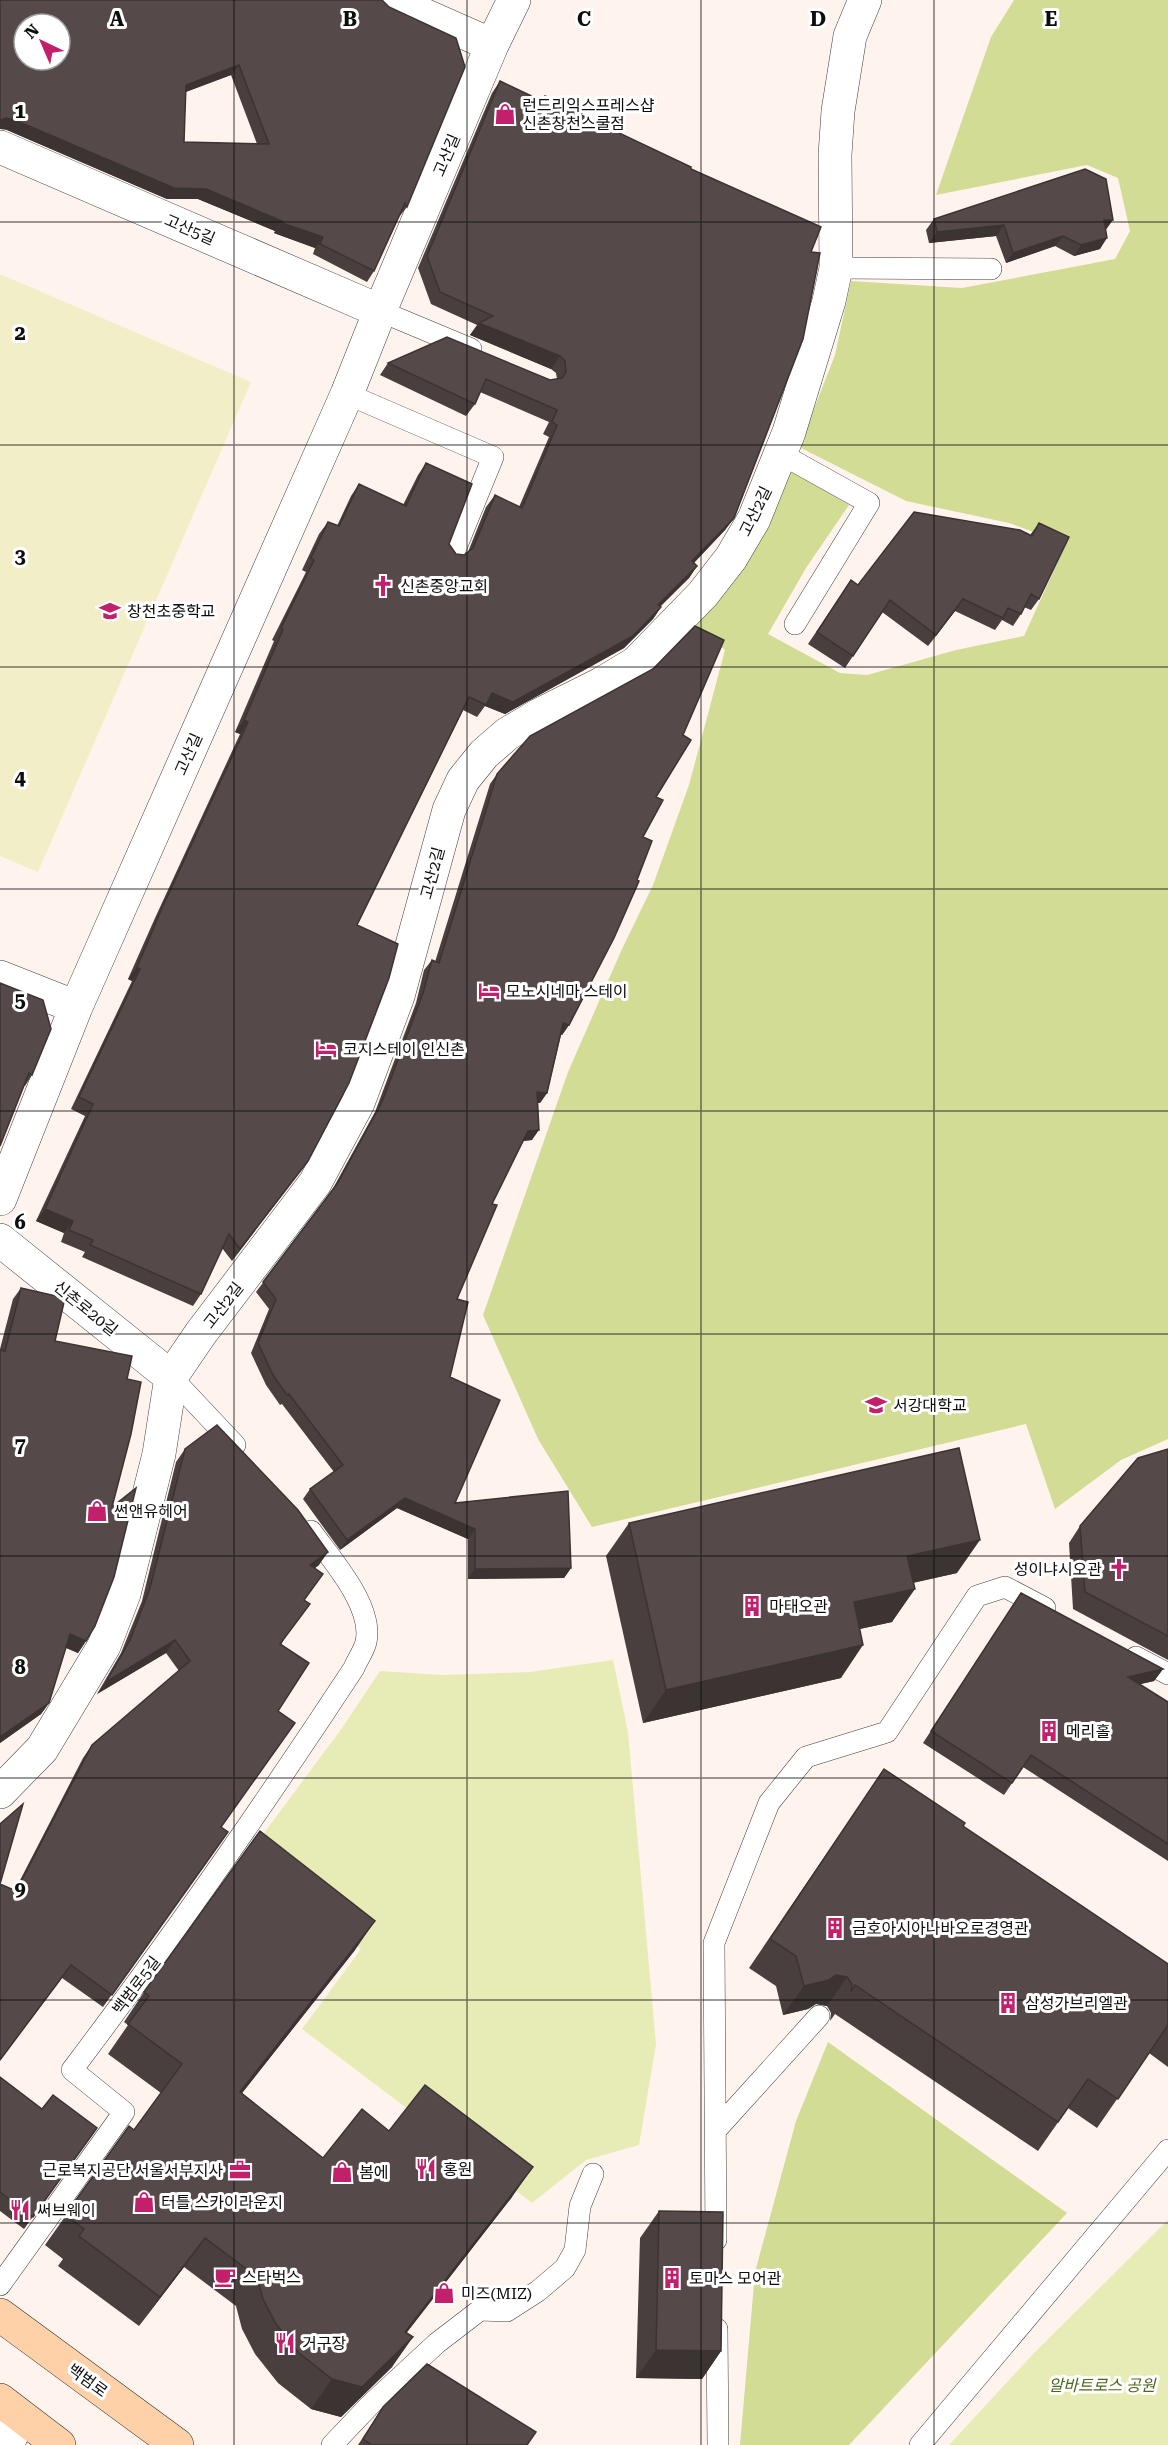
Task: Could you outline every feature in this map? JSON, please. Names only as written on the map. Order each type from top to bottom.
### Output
[{"type":"main road","name":"백범로","points":[[0,2315],[177,2445]]},
{"type":"main road","points":[[9,2421],[59,2445]]},
{"type":"street","points":[[390,0],[492,45]]},
{"type":"street","name":"고산길","points":[[0,1199],[76,1007],[347,394],[492,45],[513,0]]},
{"type":"street","name":"고산2길","points":[[0,1792],[42,1749],[104,1646],[124,1594],[159,1454],[171,1377],[201,1333],[315,1183],[358,1103],[398,996],[449,810],[463,780],[484,754],[507,734],[636,663],[703,594],[731,558],[754,519],[781,454],[829,300],[836,268],[835,155],[838,111],[850,36],[865,0]]},
{"type":"street","name":"고산5길","points":[[0,147],[380,311]]},
{"type":"street","points":[[0,977],[76,1007]]},
{"type":"street","name":"신촌로20길","points":[[0,1240],[171,1377]]},
{"type":"lane","points":[[836,268],[991,269]]},
{"type":"lane","points":[[380,311],[494,358]]},
{"type":"lane","points":[[347,394],[493,457],[453,555]]},
{"type":"lane","points":[[781,454],[869,503],[795,624]]},
{"type":"lane","points":[[171,1377],[252,1463]]},
{"type":"lane","name":"백범로5길","points":[[0,2285],[124,2112],[72,2070],[146,1972],[225,1860],[354,1668],[366,1642],[366,1621],[353,1591],[298,1514]]},
{"type":"lane","points":[[717,2260],[714,1943],[769,1803],[806,1757],[887,1732],[977,1596],[1005,1587],[1066,1619]]},
{"type":"lane","points":[[1117,1647],[1168,1674]]},
{"type":"lane","points":[[716,2131],[819,2016]]},
{"type":"lane","points":[[920,2445],[1168,2150]]},
{"type":"lane","points":[[332,2445],[370,2405],[428,2351],[480,2310],[507,2311],[538,2291],[565,2268],[575,2250],[580,2206],[593,2174]]},
{"type":"lane","points":[[717,2307],[718,2445]]},
{"type":"green space","points":[[1014,0],[1168,0],[1168,1439],[1121,1460],[1055,1509],[1026,1424],[592,1527],[538,1439],[483,1315],[568,1072],[653,885],[689,785],[725,650],[696,625],[712,608],[739,571],[761,533],[791,471],[849,505],[806,568],[768,634],[840,673],[867,675],[956,650],[1024,636],[1066,544],[1009,523],[906,501],[799,447],[835,355],[851,281],[962,288],[1115,259],[1130,231],[1118,178],[1087,165],[936,195],[991,37]]},
{"type":"green space","points":[[613,1660],[628,1732],[656,2044],[639,2145],[586,2160],[532,2203],[302,2029],[361,1949],[244,1860],[342,1728],[380,1671],[441,1675],[530,1672]]},
{"type":"green space","points":[[828,2042],[1067,2213],[849,2445],[740,2445],[755,2272],[796,2121]]},
{"type":"green space","name":"알바트로스 공원","points":[[1168,2220],[1168,2445],[949,2445],[1034,2353]]},
{"type":"shaded area","points":[[0,274],[251,382],[38,872],[0,856]]},
{"type":"building","points":[[0,0],[382,0],[389,7],[456,38],[465,67],[407,207],[405,203],[374,271],[320,244],[323,237],[282,223],[282,221],[206,189],[174,188],[6,118],[0,120]],"holes":[[[239,65],[269,144],[184,142],[186,85]]]},
{"type":"building","points":[[500,81],[542,101],[545,96],[691,169],[821,227],[811,252],[820,253],[803,339],[734,518],[692,561],[697,566],[658,605],[661,607],[633,636],[513,702],[492,693],[486,705],[469,697],[357,925],[398,944],[389,978],[349,1083],[308,1161],[240,1249],[229,1234],[201,1294],[90,1245],[93,1240],[69,1230],[73,1221],[45,1209],[93,1104],[79,1097],[140,969],[137,967],[163,906],[248,722],[244,720],[283,629],[281,628],[314,560],[311,558],[328,522],[339,526],[359,484],[406,506],[426,463],[472,484],[449,544],[456,554],[464,555],[473,548],[495,495],[522,508],[557,425],[552,422],[557,410],[486,379],[475,404],[388,363],[447,337],[550,380],[562,378],[566,372],[565,361],[560,356],[479,323],[493,316],[440,292],[427,256]]},
{"type":"building","points":[[1085,169],[1106,179],[1113,220],[1104,220],[1107,238],[1081,245],[1063,236],[1013,253],[1004,225],[937,232],[934,219]]},
{"type":"building","points":[[914,512],[1020,530],[1032,536],[1039,523],[1069,537],[1039,599],[1031,594],[1021,614],[1008,608],[1003,618],[963,599],[936,635],[890,600],[853,656],[817,632],[851,580],[858,585]]},
{"type":"building","points":[[695,626],[724,640],[683,735],[691,740],[656,797],[663,800],[643,837],[652,841],[637,880],[639,881],[614,938],[569,1025],[563,1023],[547,1093],[537,1092],[539,1130],[528,1131],[492,1204],[497,1205],[457,1299],[468,1302],[450,1377],[500,1400],[455,1503],[568,1491],[571,1568],[475,1569],[475,1529],[405,1498],[347,1540],[310,1489],[343,1465],[273,1375],[258,1343],[276,1299],[263,1282],[337,1184],[382,1102],[423,993],[432,960],[439,963],[497,774],[530,736],[653,669]]},
{"type":"building","points":[[0,983],[43,1000],[51,1029],[32,1075],[29,1073],[0,1146]]},
{"type":"building","points":[[21,1288],[65,1298],[55,1341],[132,1356],[127,1379],[141,1382],[131,1434],[112,1507],[136,1488],[114,1577],[95,1626],[86,1641],[70,1634],[49,1703],[0,1737],[0,1350],[5,1351]]},
{"type":"building","points":[[217,1425],[298,1510],[328,1552],[310,1565],[323,1574],[304,1600],[310,1604],[280,1644],[309,1663],[278,1711],[295,1723],[221,1827],[228,1832],[112,1995],[71,1965],[0,2060],[0,1884],[16,1891],[92,1745],[190,1661],[175,1640],[106,1682],[130,1640],[150,1588],[185,1449]]},
{"type":"building","name":"마태오관","points":[[959,1448],[980,1540],[907,1556],[915,1589],[854,1602],[863,1645],[666,1690],[629,1523]]},
{"type":"building","name":"성이냐시오관","points":[[1168,1449],[1168,1636],[1085,1592],[1080,1526],[1138,1458]]},
{"type":"building","name":"메리홀","points":[[1021,1593],[1163,1669],[1128,1677],[1168,1702],[1168,1844],[1031,1755],[1012,1783],[931,1731]]},
{"type":"building","points":[[884,1769],[965,1823],[963,1826],[1168,1964],[1168,2025],[1118,2099],[1088,2079],[1058,2122],[855,1985],[851,1992],[852,1984],[847,1977],[836,1975],[829,1980],[804,1986],[796,1956],[770,1939]]},
{"type":"building","points":[[23,1804],[0,1884],[0,1824]]},
{"type":"building","points":[[260,1831],[375,1921],[240,2092],[323,2158],[362,2109],[389,2131],[425,2085],[533,2167],[405,2332],[413,2337],[362,2387],[332,2379],[299,2353],[276,2324],[263,2299],[257,2277],[205,2238],[160,2297],[79,2236],[84,2229],[65,2215],[129,2126],[134,2130],[182,2064],[128,2024],[149,1996],[144,1992]]},
{"type":"building","points":[[0,2077],[42,2109],[53,2095],[97,2128],[33,2217],[0,2192]]},
{"type":"building","points":[[659,2211],[723,2212],[721,2351],[656,2350]]},
{"type":"building","points":[[427,2364],[536,2432],[527,2445],[372,2445],[363,2439],[383,2407]]},
{"type":"place","name":"런드리익스프레스샵 신촌창천스쿨점","points":[[505,114]]},
{"type":"place","name":"신촌중앙교회","points":[[383,586]]},
{"type":"place","name":"창천초중학교","points":[[110,611]]},
{"type":"place","name":"모노시네마 스테이","points":[[489,991]]},
{"type":"place","name":"코지스테이 인신촌","points":[[326,1049]]},
{"type":"place","name":"서강대학교","points":[[876,1405]]},
{"type":"place","name":"썬앤유헤어","points":[[97,1511]]},
{"type":"place","name":"성이냐시오관","points":[[1119,1569]]},
{"type":"place","name":"마태오관","points":[[752,1606]]},
{"type":"place","name":"메리홀","points":[[1049,1731]]},
{"type":"place","name":"금호아시아나바오로경영관","points":[[835,1928]]},
{"type":"place","name":"삼성가브리엘관","points":[[1008,2003]]},
{"type":"place","name":"홍원","points":[[426,2169]]},
{"type":"place","name":"근로복지공단 서울서부지사","points":[[240,2170]]},
{"type":"place","name":"봄에","points":[[342,2172]]},
{"type":"place","name":"터틀 스카이라운지","points":[[144,2202]]},
{"type":"place","name":"써브웨이","points":[[20,2210]]},
{"type":"place","name":"스타벅스","points":[[225,2277]]},
{"type":"place","name":"토마스 모어관","points":[[672,2278]]},
{"type":"place","name":"미즈(MIZ)","points":[[444,2293]]},
{"type":"place","name":"거구장","points":[[285,2343]]}]
